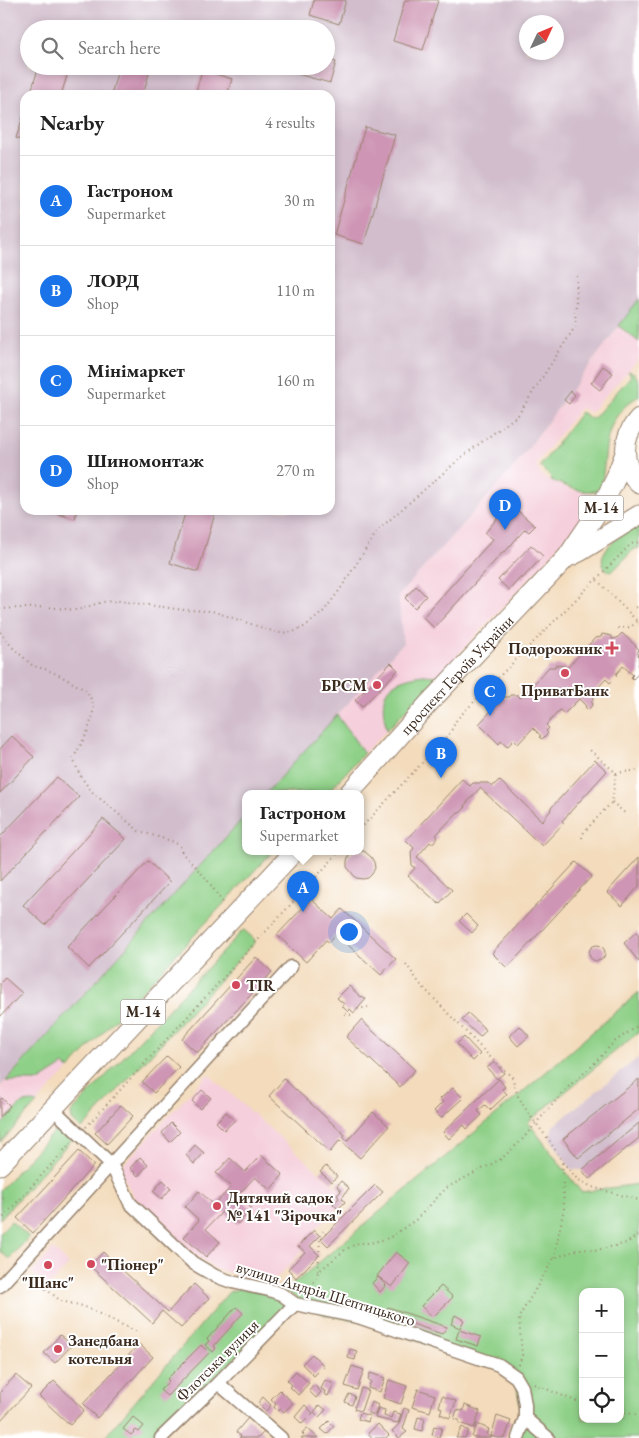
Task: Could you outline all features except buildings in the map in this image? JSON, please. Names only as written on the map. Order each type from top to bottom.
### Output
[{"type":"highway","name":"М-14","points":[[625,453],[628,434],[639,418]]},
{"type":"highway","points":[[625,453],[631,474],[639,484]]},
{"type":"highway","name":"проспект Героїв України","points":[[352,790],[428,704],[567,557],[602,507],[625,453]]},
{"type":"highway","name":"проспект Героїв України","points":[[567,557],[581,551],[639,514]]},
{"type":"highway","name":"М-14","points":[[0,1165],[291,855]]},
{"type":"street","points":[[0,1286],[291,968]]},
{"type":"street","points":[[53,1109],[111,1164]]},
{"type":"street","name":"вулиця Андрія Шептицького","points":[[111,1164],[130,1202],[193,1263],[215,1276],[281,1294],[295,1304],[358,1317],[499,1365],[516,1377]]},
{"type":"street","name":"Флотська вулиця","points":[[161,1438],[295,1304]]},
{"type":"street","points":[[516,1377],[522,1387],[525,1405],[525,1418],[518,1438]]},
{"type":"street","points":[[218,1382],[281,1438]]},
{"type":"street","points":[[525,1418],[548,1438]]},
{"type":"path","points":[[0,609],[46,607],[77,610],[102,602],[119,601],[184,610],[212,611],[278,633],[293,632],[306,626],[324,611],[378,530],[464,456],[518,414],[575,327],[577,275]]},
{"type":"path","points":[[364,825],[450,733],[457,719],[631,544],[639,542]]},
{"type":"path","points":[[596,579],[639,621],[632,627],[618,628]]},
{"type":"path","points":[[636,606],[639,609]]},
{"type":"path","points":[[0,632],[12,647],[33,666],[61,676],[87,691],[94,706],[92,718],[87,734],[74,759],[80,775],[91,791],[139,831],[174,842],[180,846],[182,853],[206,878],[223,903]]},
{"type":"path","points":[[590,750],[616,773],[639,770]]},
{"type":"path","points":[[582,838],[584,832],[612,802],[616,773]]},
{"type":"path","points":[[612,802],[626,815]]},
{"type":"path","points":[[0,1221],[336,855]]},
{"type":"path","points":[[406,964],[420,984],[493,1060],[512,1077],[518,1096],[528,1113],[577,1179],[592,1186],[639,1200]]},
{"type":"path","points":[[345,1014],[352,1015],[358,1010],[368,1007]]},
{"type":"path","points":[[318,1272],[346,1249],[358,1243],[370,1243],[390,1238],[417,1219],[446,1188],[501,1159],[521,1141],[570,1085],[591,1067],[614,1042],[639,1024]]},
{"type":"path","points":[[562,1161],[564,1208],[554,1258],[519,1317],[522,1355],[516,1377],[579,1402]]},
{"type":"path","points":[[295,1304],[316,1279],[320,1240],[323,1231]]},
{"type":"path","points":[[554,1258],[580,1249],[597,1250],[627,1242],[639,1234]]},
{"type":"path","points":[[18,1266],[61,1302],[83,1306],[137,1332]]},
{"type":"path","points":[[624,1413],[639,1415]]},
{"type":"shaded area","points":[[0,0],[639,0],[639,299],[515,466],[398,596],[403,643],[269,790],[242,790],[242,819],[0,1087]]},
{"type":"shaded area","points":[[619,326],[639,342],[639,359],[590,413],[582,408],[579,409],[538,462],[537,467],[546,479],[572,490],[591,493],[593,503],[579,523],[538,570],[364,753],[337,715],[403,643],[397,596],[515,466]]},
{"type":"shaded area","points":[[639,1057],[639,1138],[589,1179],[582,1170],[571,1169],[550,1138],[553,1126]]},
{"type":"shaded area","points":[[64,1065],[69,1069],[0,1142],[0,1087],[6,1081],[39,1081]]},
{"type":"shaded area","points":[[208,1074],[345,1195],[347,1200],[298,1245],[303,1250],[277,1278],[262,1280],[247,1278],[216,1269],[173,1240],[135,1199],[119,1169]]},
{"type":"shaded area","points":[[53,1249],[69,1264],[48,1288],[32,1273]]},
{"type":"green space","points":[[639,299],[639,342],[619,326]]},
{"type":"green space","points":[[628,371],[634,373],[639,381],[639,396],[618,414],[612,425],[608,436],[601,487],[597,491],[585,491],[551,480],[552,478],[541,465],[581,412],[590,418],[594,418],[631,376]]},
{"type":"green space","points":[[639,525],[639,548],[634,549],[612,572],[608,571],[603,565],[602,558],[604,552],[614,541]]},
{"type":"green space","points":[[423,675],[439,676],[387,730],[383,707],[387,691],[400,681]]},
{"type":"green space","points":[[337,715],[364,753],[330,790],[269,790]]},
{"type":"green space","points":[[242,819],[242,855],[269,855],[69,1069],[64,1065],[39,1081],[6,1081]]},
{"type":"green space","points":[[244,930],[255,942],[82,1129],[72,1120],[71,1113]]},
{"type":"green space","points":[[639,992],[639,1032],[528,1122],[581,1192],[639,1184],[639,1438],[514,1438],[521,1410],[517,1388],[509,1376],[499,1369],[360,1321],[325,1315],[282,1289],[286,1290]]},
{"type":"green space","points":[[22,1103],[37,1103],[1,1142],[0,1126]]},
{"type":"green space","points":[[58,1127],[73,1138],[0,1219],[0,1190]]},
{"type":"green space","points":[[11,1221],[29,1237],[9,1259],[0,1251],[0,1233]]},
{"type":"green space","points":[[240,1288],[271,1295],[281,1301],[284,1306],[242,1353],[155,1438],[104,1438],[229,1292]]},
{"type":"place","name":"Шиномонтаж","points":[[505,530]]},
{"type":"place","name":"Подорожник","points":[[612,648]]},
{"type":"place","name":"ПриватБанк","points":[[565,673]]},
{"type":"place","name":"БРСМ","points":[[377,685]]},
{"type":"place","name":"Мінімаркет","points":[[490,716]]},
{"type":"place","name":"ЛОРД","points":[[441,778]]},
{"type":"place","name":"Гастроном","points":[[303,912]]},
{"type":"place","name":"TIR","points":[[236,985]]},
{"type":"place","name":"Дитячий садок № 141 \"Зірочка\"","points":[[217,1206]]},
{"type":"place","name":"\"Піонер\"","points":[[91,1264]]},
{"type":"place","name":"\"Шанс\"","points":[[48,1265]]},
{"type":"place","name":"Занедбана котельня","points":[[58,1349]]}]
